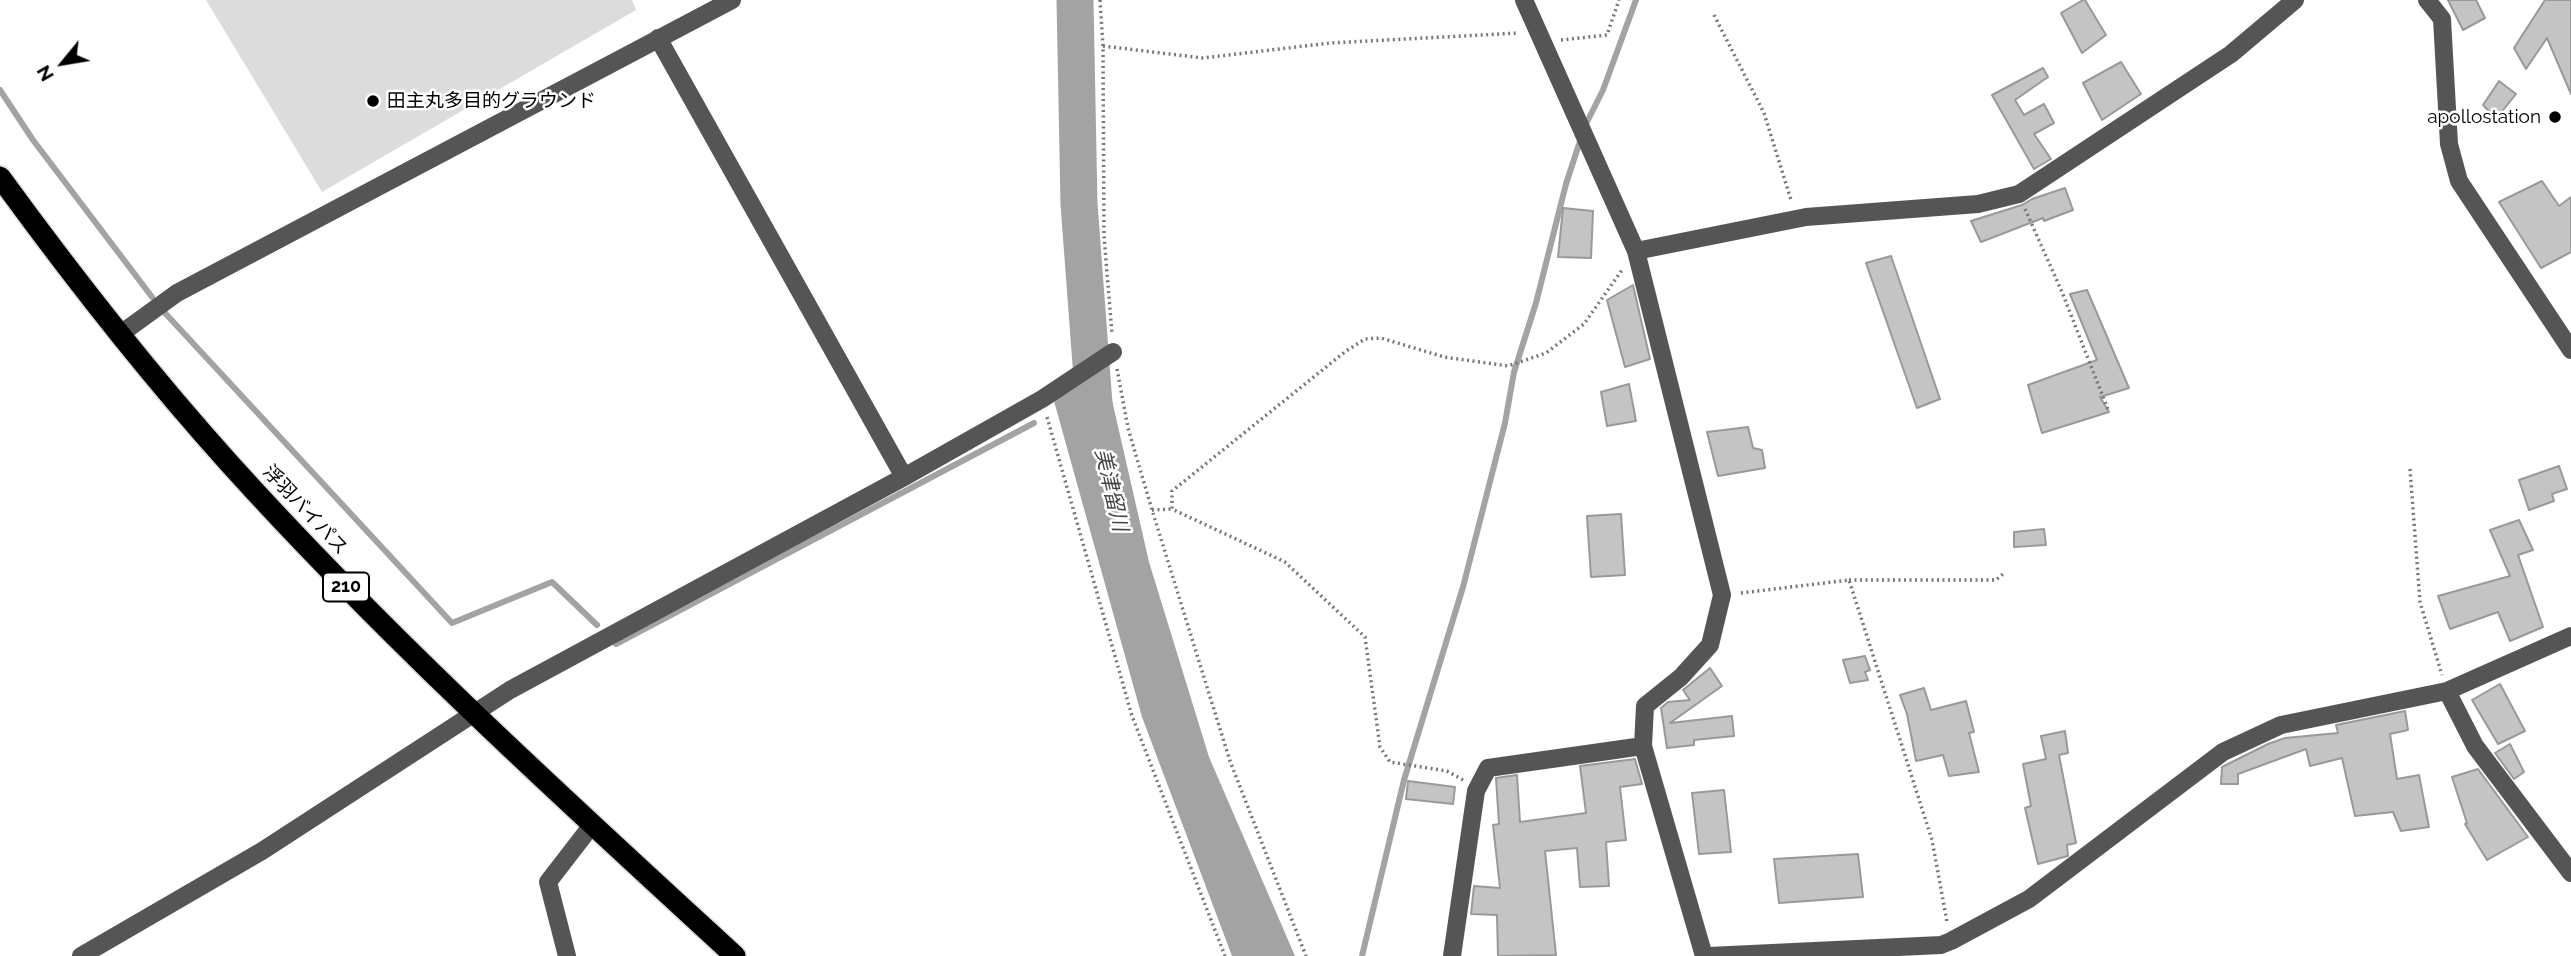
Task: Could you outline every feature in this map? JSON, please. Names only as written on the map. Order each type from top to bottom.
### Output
[{"type":"highway","name":"浮羽バイパス","points":[[0,177],[119,335],[229,464],[473,713],[735,956]]},
{"type":"street","points":[[119,335],[177,293],[732,0]]},
{"type":"street","points":[[1524,0],[1636,251],[1722,595],[1710,645],[1681,677],[1644,706],[1643,746],[1706,956],[1945,947],[2029,899],[2223,752],[2281,725],[2447,691],[2571,636]]},
{"type":"street","points":[[1636,251],[1797,219],[1978,204],[2019,194],[2231,54],[2295,0]]},
{"type":"street","points":[[2427,0],[2442,19],[2449,144],[2459,181],[2571,349]]},
{"type":"street","points":[[658,38],[904,477]]},
{"type":"street","points":[[81,956],[262,851],[510,690],[904,477],[1042,399],[1114,352]]},
{"type":"street","points":[[2447,691],[2475,746],[2571,873]]},
{"type":"street","points":[[1452,956],[1477,789],[1488,768],[1643,746]]},
{"type":"street","points":[[566,956],[548,882],[592,825]]},
{"type":"path","points":[[1100,0],[1103,46],[1104,236],[1114,352],[1128,428],[1230,761],[1306,956]]},
{"type":"path","points":[[1103,46],[1203,58],[1329,43],[1607,35],[1619,0]]},
{"type":"path","points":[[1714,15],[1764,113],[1797,219]]},
{"type":"path","points":[[2019,194],[2062,292],[2109,412]]},
{"type":"path","points":[[1172,509],[1172,491],[1346,351],[1365,339],[1381,338],[1444,357],[1508,366],[1546,353],[1584,324],[1636,251]]},
{"type":"path","points":[[1042,399],[1132,716],[1224,956]]},
{"type":"path","points":[[2410,469],[2420,602],[2447,691]]},
{"type":"path","points":[[1152,510],[1172,509],[1285,562],[1365,637],[1380,747],[1390,762],[1447,771],[1477,789]]},
{"type":"path","points":[[1722,595],[1849,580],[1996,580],[2003,575]]},
{"type":"path","points":[[1849,580],[1932,841],[1945,947]]},
{"type":"shaded area","name":"田主丸多目的グラウンド","points":[[206,0],[632,0],[636,10],[322,192]]},
{"type":"water","points":[[1104,365],[1149,562],[1209,757],[1295,956],[1232,956],[1142,717],[1054,401]]},
{"type":"building","points":[[2083,0],[2106,35],[2082,53],[2061,13]]},
{"type":"building","points":[[2448,0],[2476,0],[2485,18],[2463,30]]},
{"type":"building","points":[[2545,0],[2571,0],[2571,94],[2547,38],[2526,69],[2514,48]]},
{"type":"building","points":[[2121,62],[2141,94],[2102,120],[2083,83]]},
{"type":"building","points":[[2043,68],[2048,77],[2015,100],[2024,115],[2044,104],[2054,123],[2034,134],[2051,159],[2034,169],[1992,95]]},
{"type":"building","points":[[2499,81],[2516,94],[2496,119],[2483,105]]},
{"type":"building","points":[[2542,181],[2559,206],[2571,197],[2571,252],[2541,268],[2499,202]]},
{"type":"building","points":[[2065,188],[2073,210],[2044,221],[2043,218],[1981,242],[1971,221]]},
{"type":"building","points":[[1563,208],[1593,211],[1591,258],[1558,257]]},
{"type":"building","points":[[1891,256],[1940,399],[1917,408],[1866,263]]},
{"type":"building","points":[[1633,285],[1650,359],[1625,367],[1607,300]]},
{"type":"building","points":[[2087,290],[2129,388],[2100,397],[2109,412],[2042,433],[2028,385],[2097,360],[2070,294]]},
{"type":"building","points":[[1629,384],[1636,421],[1607,426],[1601,392]]},
{"type":"building","points":[[1748,427],[1753,448],[1762,450],[1765,468],[1718,476],[1707,432]]},
{"type":"building","points":[[2559,466],[2567,489],[2552,494],[2554,501],[2529,510],[2519,480]]},
{"type":"building","points":[[1621,514],[1625,575],[1591,577],[1587,516]]},
{"type":"building","points":[[2519,520],[2533,550],[2518,555],[2543,627],[2510,641],[2498,612],[2450,629],[2438,596],[2510,576],[2490,530]]},
{"type":"building","points":[[2044,529],[2046,545],[2014,547],[2014,532]]},
{"type":"building","points":[[1865,656],[1870,670],[1865,672],[1868,680],[1850,683],[1843,660]]},
{"type":"building","points":[[1710,668],[1722,686],[1670,723],[1732,716],[1734,736],[1694,740],[1694,745],[1667,748],[1661,708],[1668,702],[1690,700],[1683,690]]},
{"type":"building","points":[[2500,684],[2525,731],[2498,744],[2472,700]]},
{"type":"building","points":[[1924,688],[1931,710],[1966,701],[1974,732],[1969,733],[1979,772],[1949,776],[1943,755],[1916,761],[1907,714],[1900,695]]},
{"type":"building","points":[[2405,711],[2408,730],[2390,734],[2397,779],[2419,775],[2429,827],[2401,831],[2393,812],[2355,816],[2342,758],[2310,766],[2306,749],[2238,774],[2238,784],[2221,784],[2222,767],[2268,744],[2285,738],[2338,733],[2336,725]]},
{"type":"building","points":[[2065,731],[2068,753],[2059,755],[2076,843],[2067,845],[2068,856],[2038,864],[2025,808],[2031,806],[2023,764],[2046,759],[2041,736]]},
{"type":"building","points":[[2510,744],[2524,772],[2514,779],[2495,753]]},
{"type":"building","points":[[1635,759],[1642,784],[1620,787],[1626,840],[1606,842],[1609,886],[1580,887],[1577,848],[1545,851],[1556,955],[1498,956],[1497,915],[1471,914],[1474,886],[1500,888],[1493,825],[1499,824],[1496,778],[1517,775],[1520,822],[1586,813],[1580,766]]},
{"type":"building","points":[[2478,769],[2528,837],[2487,860],[2465,824],[2467,823],[2452,777]]},
{"type":"building","points":[[1408,781],[1455,787],[1453,804],[1406,799]]},
{"type":"building","points":[[1724,790],[1731,852],[1699,854],[1692,793]]},
{"type":"building","points":[[1858,854],[1863,897],[1779,903],[1774,859]]},
{"type":"waterway","name":"美津留川","points":[[1075,0],[1079,204],[1094,404]]},
{"type":"waterway","points":[[1584,128],[1603,90],[1636,0]]},
{"type":"waterway","points":[[0,90],[33,140],[152,297]]},
{"type":"waterway","points":[[1362,956],[1404,780],[1463,587],[1505,423],[1514,372],[1536,303],[1566,184],[1581,138]]},
{"type":"waterway","points":[[165,313],[452,623],[552,582],[597,625]]},
{"type":"waterway","points":[[616,644],[1034,423]]},
{"type":"place","name":"田主丸多目的グラウンド","points":[[373,101]]},
{"type":"place","name":"apollostation","points":[[2555,117]]}]
